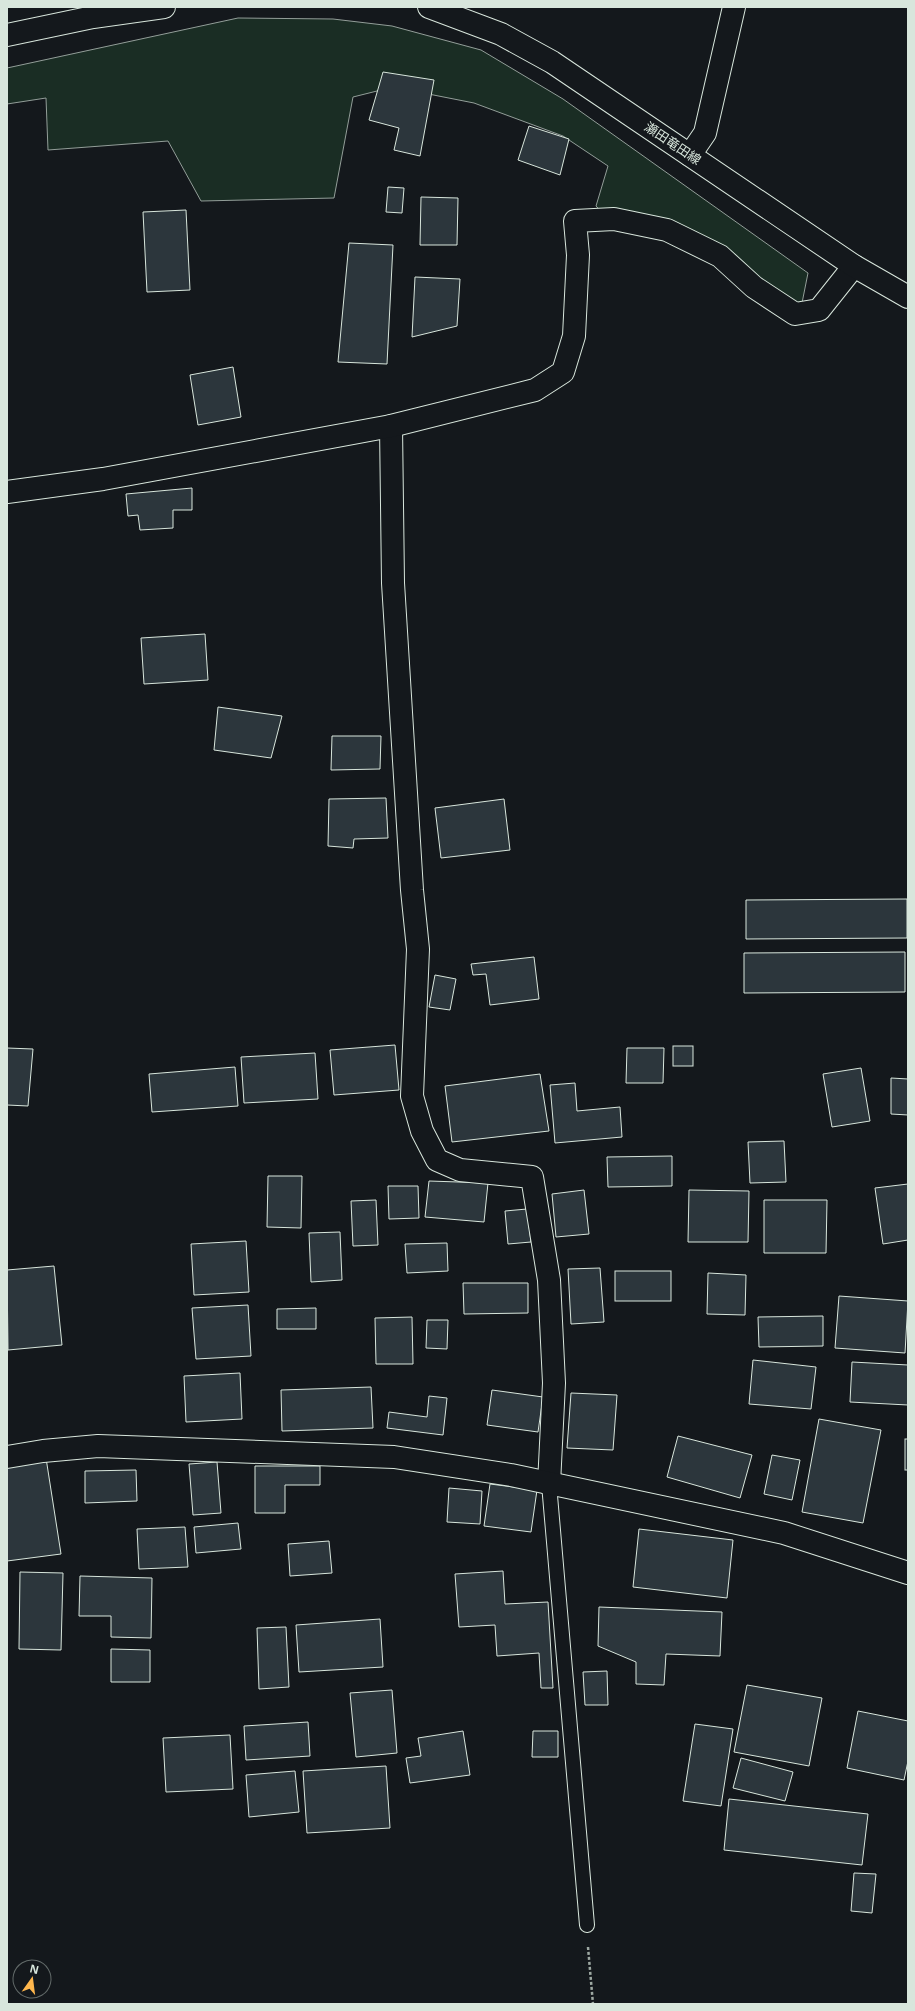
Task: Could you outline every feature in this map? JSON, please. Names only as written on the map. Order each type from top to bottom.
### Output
[{"type":"street","points":[[7,36],[93,17],[164,7]]},
{"type":"street","name":"瀬田竜田線","points":[[429,7],[501,34],[552,62],[854,266],[908,297]]},
{"type":"street","points":[[690,155],[705,133],[734,7]]},
{"type":"street","points":[[7,492],[103,479],[391,426],[535,390],[563,372],[574,336],[578,256],[575,221],[614,219],[667,230],[720,256],[754,287],[795,314],[818,310],[854,266]]},
{"type":"street","points":[[391,426],[393,583],[412,890],[418,948],[412,1096],[422,1131],[436,1160],[460,1170],[532,1177],[549,1280],[554,1383],[548,1484]]},
{"type":"street","points":[[7,1457],[43,1451],[98,1446],[394,1457],[511,1475],[784,1533],[908,1573]]},
{"type":"lane","points":[[548,1484],[587,1925]]},
{"type":"path","points":[[587,1925],[593,2004]]},
{"type":"green space","points":[[238,18],[333,19],[392,26],[481,50],[563,99],[808,273],[801,308],[732,265],[608,219],[596,206],[608,166],[563,136],[474,103],[393,87],[353,97],[334,198],[201,201],[168,141],[48,150],[46,98],[7,104],[7,68]]},
{"type":"building","points":[[383,72],[434,80],[420,156],[394,150],[399,128],[369,120]]},
{"type":"building","points":[[529,126],[569,139],[560,175],[518,160]]},
{"type":"building","points":[[388,187],[404,188],[402,213],[386,212]]},
{"type":"building","points":[[421,197],[458,198],[457,245],[420,245]]},
{"type":"building","points":[[186,210],[190,290],[147,292],[143,212]]},
{"type":"building","points":[[349,243],[393,245],[387,364],[338,362]]},
{"type":"building","points":[[415,277],[460,279],[457,326],[412,337]]},
{"type":"building","points":[[233,367],[241,417],[198,425],[190,375]]},
{"type":"building","points":[[192,488],[192,510],[173,510],[173,528],[140,530],[138,515],[128,516],[126,494]]},
{"type":"building","points":[[205,634],[208,680],[144,684],[141,638]]},
{"type":"building","points":[[218,707],[282,716],[271,758],[214,750]]},
{"type":"building","points":[[332,736],[381,736],[380,769],[331,770]]},
{"type":"building","points":[[386,798],[388,838],[354,839],[353,848],[328,846],[329,799]]},
{"type":"building","points":[[504,799],[510,850],[441,858],[435,808]]},
{"type":"building","points":[[907,899],[907,938],[746,939],[746,900]]},
{"type":"building","points":[[905,952],[905,992],[744,993],[744,953]]},
{"type":"building","points":[[534,957],[539,999],[490,1005],[486,974],[473,975],[471,964]]},
{"type":"building","points":[[435,975],[456,979],[450,1010],[429,1007]]},
{"type":"building","points":[[395,1045],[399,1090],[334,1095],[330,1050]]},
{"type":"building","points":[[673,1046],[693,1046],[693,1066],[673,1066]]},
{"type":"building","points":[[7,1048],[33,1049],[28,1106],[7,1105]]},
{"type":"building","points":[[627,1048],[664,1048],[663,1083],[626,1083]]},
{"type":"building","points":[[315,1053],[318,1099],[244,1103],[241,1057]]},
{"type":"building","points":[[235,1067],[238,1106],[152,1112],[149,1074]]},
{"type":"building","points":[[861,1068],[870,1121],[832,1127],[823,1074]]},
{"type":"building","points":[[540,1074],[549,1131],[452,1142],[445,1086]]},
{"type":"building","points":[[891,1078],[908,1079],[908,1115],[891,1114]]},
{"type":"building","points":[[575,1083],[577,1111],[620,1107],[622,1137],[555,1143],[550,1085]]},
{"type":"building","points":[[784,1141],[786,1182],[750,1183],[748,1142]]},
{"type":"building","points":[[672,1156],[672,1186],[608,1187],[607,1157]]},
{"type":"building","points":[[268,1176],[302,1176],[301,1228],[267,1227]]},
{"type":"building","points":[[429,1181],[488,1183],[484,1222],[425,1217]]},
{"type":"building","points":[[908,1184],[908,1240],[883,1244],[875,1188]]},
{"type":"building","points":[[388,1186],[418,1186],[419,1218],[389,1219]]},
{"type":"building","points":[[584,1190],[589,1234],[556,1237],[552,1194]]},
{"type":"building","points":[[689,1190],[749,1191],[748,1242],[688,1242]]},
{"type":"building","points":[[376,1200],[378,1245],[353,1246],[351,1201]]},
{"type":"building","points":[[764,1200],[827,1200],[826,1253],[764,1253]]},
{"type":"building","points":[[527,1209],[531,1242],[508,1244],[505,1211]]},
{"type":"building","points":[[340,1232],[342,1280],[311,1282],[309,1233]]},
{"type":"building","points":[[246,1241],[249,1292],[194,1295],[191,1244]]},
{"type":"building","points":[[447,1243],[448,1271],[407,1273],[405,1244]]},
{"type":"building","points":[[54,1266],[62,1345],[8,1350],[7,1270]]},
{"type":"building","points":[[600,1268],[604,1322],[571,1324],[568,1269]]},
{"type":"building","points":[[615,1271],[671,1271],[671,1301],[615,1301]]},
{"type":"building","points":[[708,1273],[746,1275],[745,1315],[707,1314]]},
{"type":"building","points":[[463,1283],[528,1283],[528,1313],[464,1314]]},
{"type":"building","points":[[839,1296],[908,1301],[905,1353],[835,1348]]},
{"type":"building","points":[[248,1305],[251,1356],[196,1359],[192,1308]]},
{"type":"building","points":[[316,1308],[316,1329],[277,1329],[277,1309]]},
{"type":"building","points":[[823,1316],[823,1346],[759,1347],[758,1317]]},
{"type":"building","points":[[412,1317],[413,1364],[376,1364],[375,1318]]},
{"type":"building","points":[[427,1320],[448,1320],[447,1349],[426,1348]]},
{"type":"building","points":[[753,1360],[816,1367],[811,1409],[749,1404]]},
{"type":"building","points":[[852,1362],[908,1365],[908,1405],[850,1402]]},
{"type":"building","points":[[240,1373],[242,1419],[186,1422],[184,1376]]},
{"type":"building","points":[[371,1387],[373,1428],[282,1431],[281,1390]]},
{"type":"building","points":[[492,1390],[543,1397],[538,1432],[487,1425]]},
{"type":"building","points":[[571,1393],[617,1395],[613,1450],[567,1448]]},
{"type":"building","points":[[429,1396],[447,1398],[443,1435],[387,1428],[389,1412],[427,1417]]},
{"type":"building","points":[[819,1419],[881,1430],[863,1523],[802,1512]]},
{"type":"building","points":[[678,1436],[752,1455],[740,1498],[667,1477]]},
{"type":"building","points":[[905,1439],[908,1439],[908,1470],[905,1470]]},
{"type":"building","points":[[772,1455],[800,1460],[792,1500],[764,1494]]},
{"type":"building","points":[[46,1458],[61,1554],[7,1561],[7,1463]]},
{"type":"building","points":[[217,1462],[221,1513],[193,1515],[189,1464]]},
{"type":"building","points":[[255,1466],[320,1466],[320,1485],[285,1485],[285,1513],[255,1513]]},
{"type":"building","points":[[136,1470],[137,1501],[85,1503],[85,1471]]},
{"type":"building","points":[[490,1484],[537,1490],[531,1532],[484,1526]]},
{"type":"building","points":[[449,1488],[482,1491],[480,1524],[447,1522]]},
{"type":"building","points":[[238,1523],[241,1549],[196,1553],[194,1527]]},
{"type":"building","points":[[185,1527],[188,1567],[139,1569],[137,1529]]},
{"type":"building","points":[[639,1529],[733,1540],[727,1598],[633,1587]]},
{"type":"building","points":[[329,1541],[332,1573],[290,1576],[288,1544]]},
{"type":"building","points":[[503,1571],[505,1604],[548,1602],[553,1688],[541,1688],[539,1653],[497,1656],[495,1625],[459,1627],[455,1574]]},
{"type":"building","points":[[20,1572],[63,1573],[61,1650],[19,1649]]},
{"type":"building","points":[[80,1576],[152,1578],[151,1638],[111,1637],[111,1616],[79,1616]]},
{"type":"building","points":[[599,1607],[722,1612],[720,1656],[666,1654],[664,1685],[636,1684],[636,1662],[598,1646]]},
{"type":"building","points":[[380,1619],[383,1667],[299,1672],[296,1625]]},
{"type":"building","points":[[286,1627],[289,1687],[259,1689],[257,1628]]},
{"type":"building","points":[[111,1649],[150,1650],[150,1682],[111,1682]]},
{"type":"building","points":[[607,1671],[608,1705],[585,1705],[583,1672]]},
{"type":"building","points":[[747,1685],[822,1698],[809,1766],[734,1752]]},
{"type":"building","points":[[392,1690],[397,1753],[356,1757],[350,1693]]},
{"type":"building","points":[[858,1711],[908,1721],[908,1761],[904,1780],[847,1768]]},
{"type":"building","points":[[308,1722],[310,1756],[246,1760],[244,1726]]},
{"type":"building","points":[[695,1724],[733,1729],[721,1806],[683,1801]]},
{"type":"building","points":[[463,1731],[470,1775],[410,1783],[406,1758],[421,1756],[418,1738]]},
{"type":"building","points":[[533,1731],[558,1731],[558,1757],[532,1757]]},
{"type":"building","points":[[230,1735],[233,1789],[166,1792],[163,1738]]},
{"type":"building","points":[[741,1758],[793,1772],[785,1801],[733,1788]]},
{"type":"building","points":[[386,1766],[390,1828],[307,1833],[303,1771]]},
{"type":"building","points":[[295,1771],[299,1812],[249,1817],[246,1775]]},
{"type":"building","points":[[729,1799],[868,1814],[862,1865],[724,1850]]},
{"type":"building","points":[[854,1873],[876,1874],[872,1913],[851,1911]]}]
